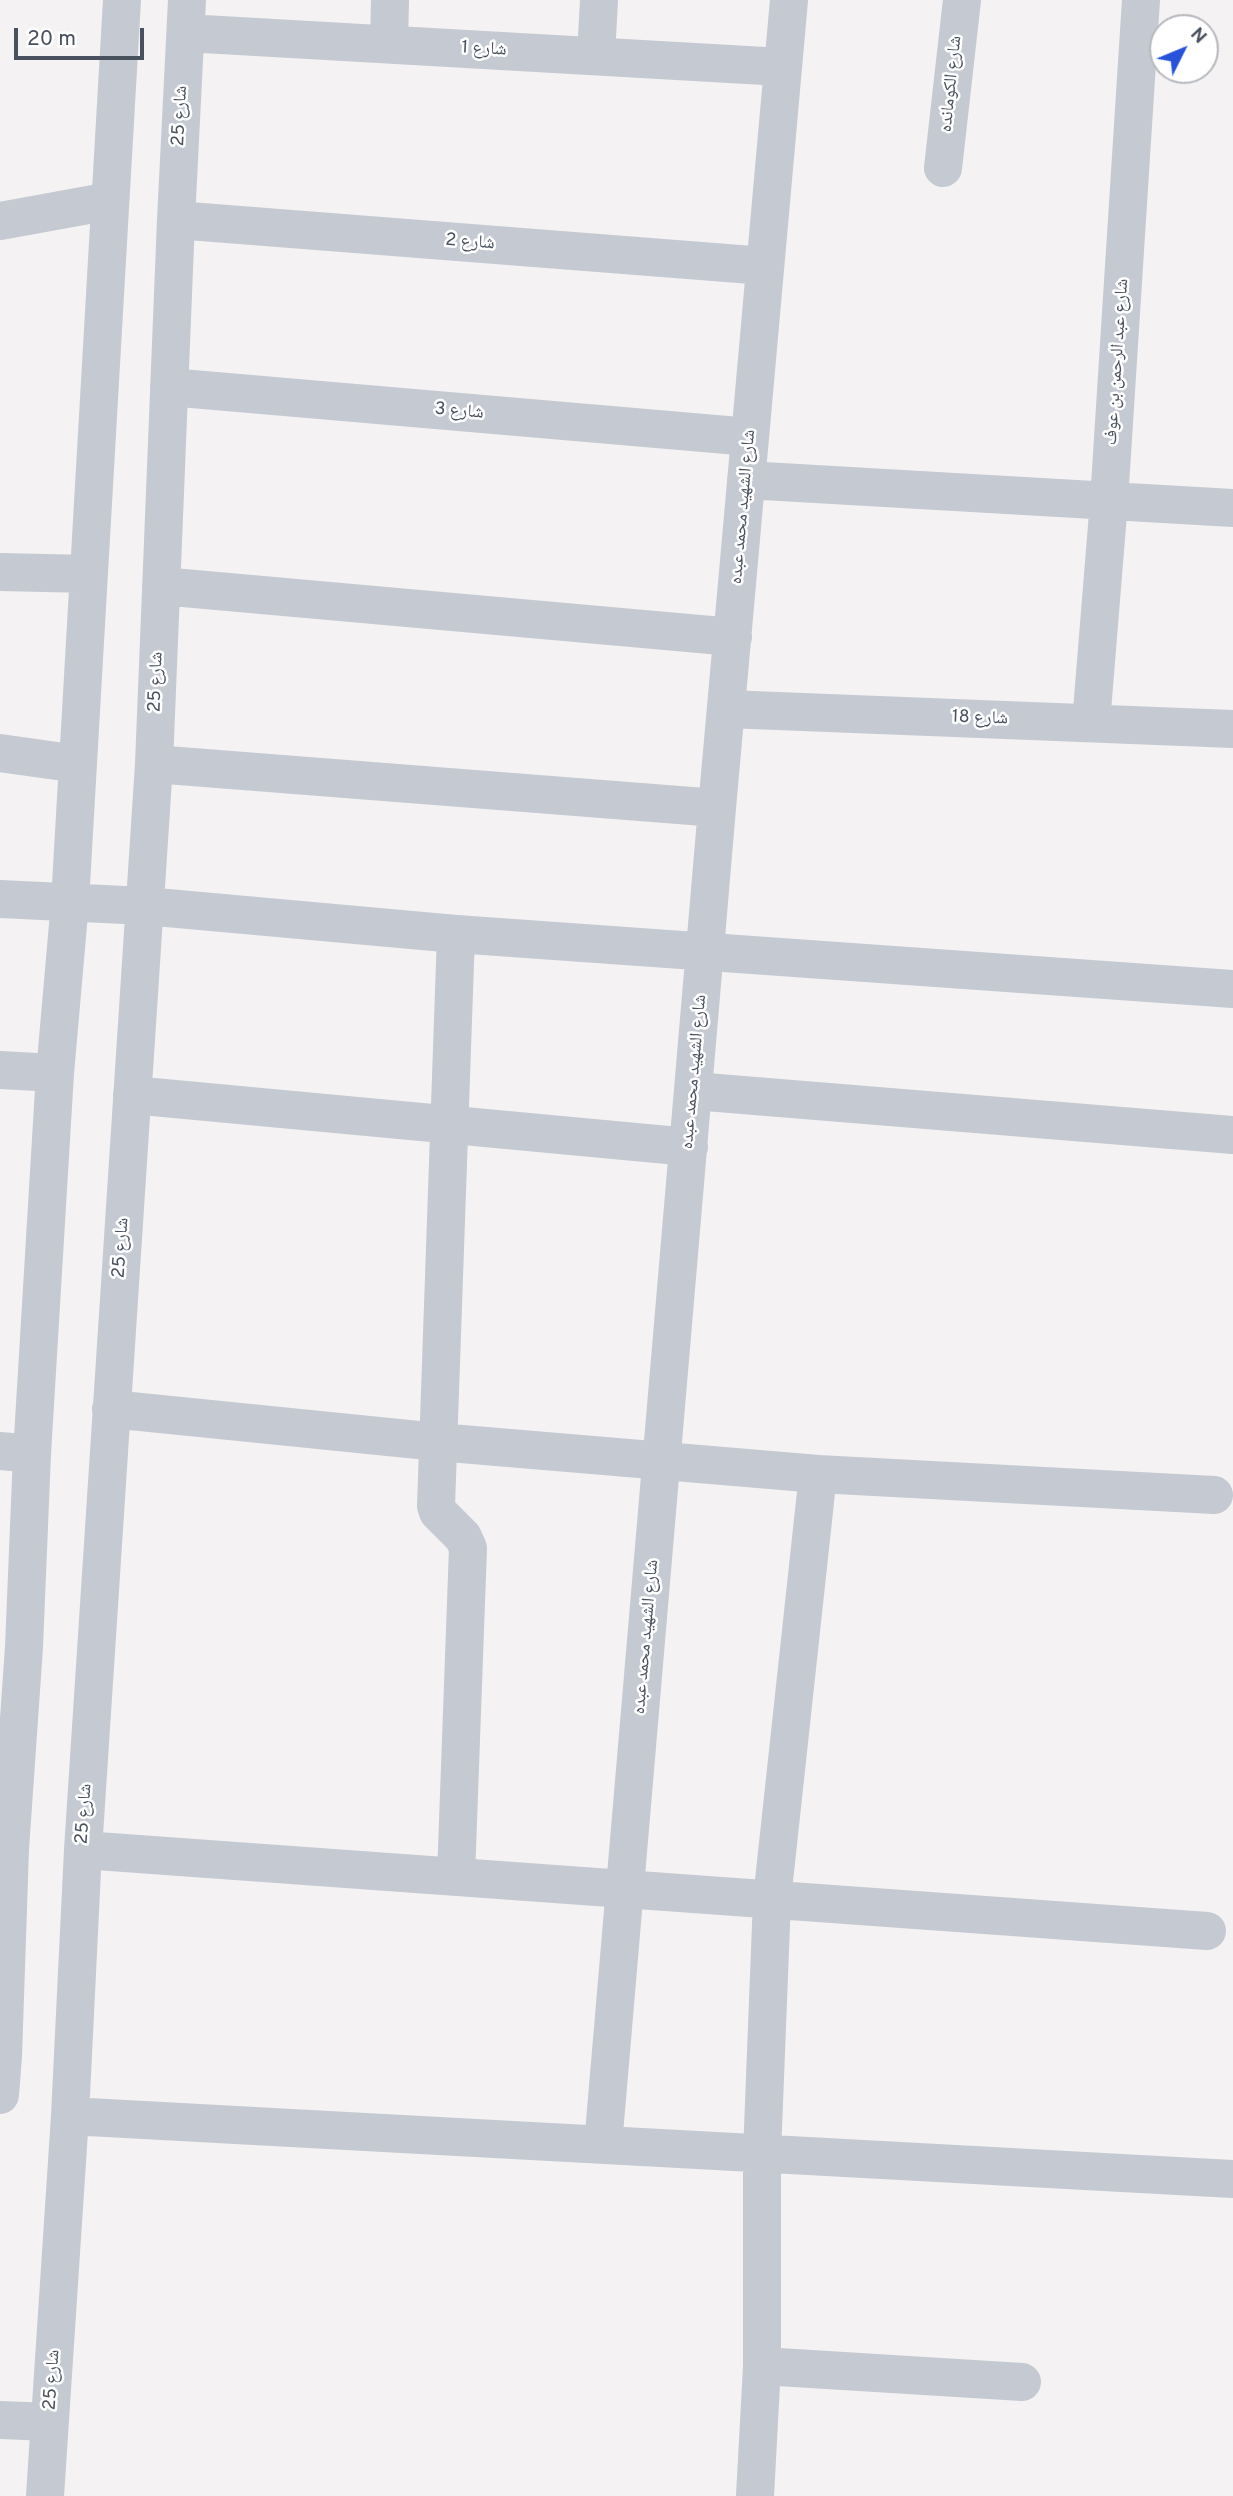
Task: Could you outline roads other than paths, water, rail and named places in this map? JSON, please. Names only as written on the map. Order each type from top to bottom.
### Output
[{"type":"street","points":[[0,2095],[16,1453],[70,902],[122,0]]},
{"type":"street","points":[[389,44],[390,0]]},
{"type":"street","points":[[596,57],[599,0]]},
{"type":"street","name":"شارع الشهيد محمد عبده","points":[[603,2145],[789,0]]},
{"type":"street","name":"شارع الكومانده","points":[[943,168],[962,0]]},
{"type":"street","name":"شارع عبد الرحمن بن عوف","points":[[1090,723],[1109,501],[1141,0]]},
{"type":"street","name":"شارع 1","points":[[187,16],[389,44],[782,67]]},
{"type":"street","name":"شارع 25","points":[[44,2496],[154,764],[187,16]]},
{"type":"street","points":[[0,221],[110,201]]},
{"type":"street","name":"شارع 2","points":[[176,220],[765,266]]},
{"type":"street","name":"شارع 3","points":[[169,387],[750,438]]},
{"type":"street","points":[[746,480],[1233,508]]},
{"type":"street","points":[[0,572],[89,574]]},
{"type":"street","points":[[161,586],[733,637]]},
{"type":"street","name":"شارع 18","points":[[727,709],[1233,729]]},
{"type":"street","points":[[0,753],[78,764]]},
{"type":"street","points":[[154,764],[717,808]]},
{"type":"street","points":[[0,899],[145,906],[456,934],[1233,989]]},
{"type":"street","points":[[456,934],[436,1506],[438,1512],[463,1537],[468,1548],[456,1876]]},
{"type":"street","points":[[0,1070],[55,1073]]},
{"type":"street","points":[[694,1091],[1233,1135]]},
{"type":"street","points":[[132,1095],[689,1147]]},
{"type":"street","points":[[111,1409],[818,1475],[1214,1494]]},
{"type":"street","points":[[755,2496],[762,2366],[762,2154],[772,1899],[818,1475]]},
{"type":"street","points":[[83,1850],[1207,1931]]},
{"type":"street","points":[[70,2116],[1233,2179]]},
{"type":"street","points":[[762,2366],[1022,2382]]},
{"type":"street","points":[[0,2420],[50,2422]]}]
